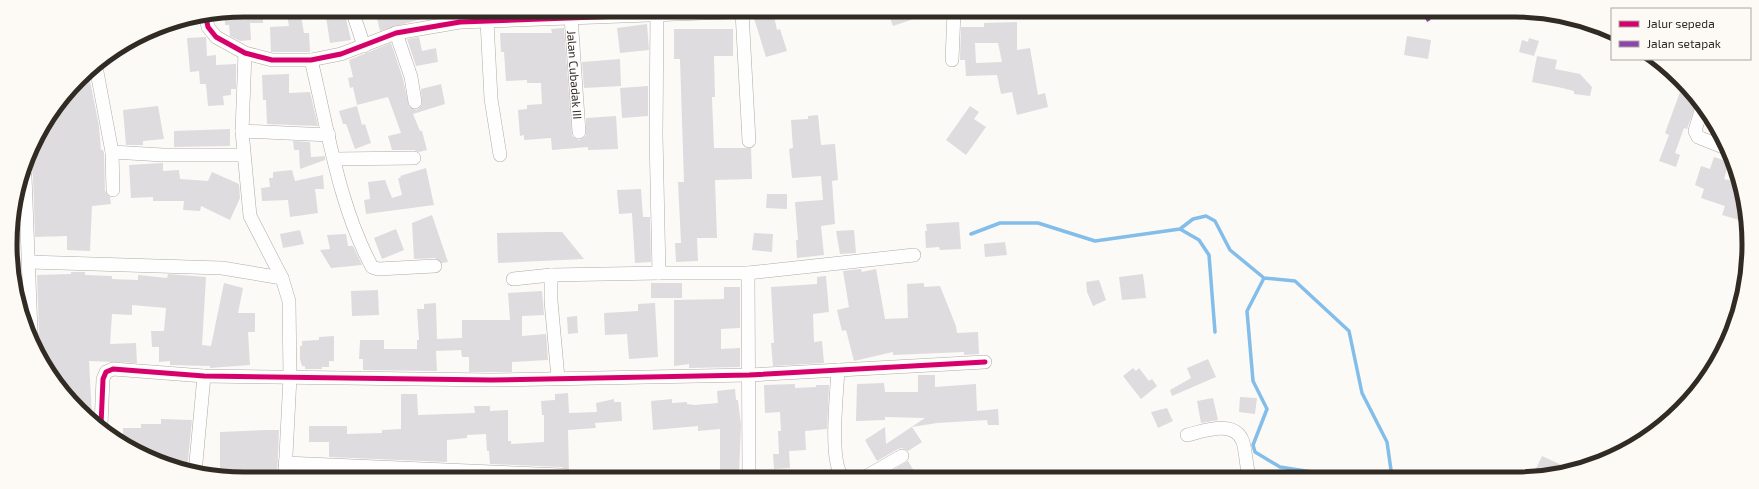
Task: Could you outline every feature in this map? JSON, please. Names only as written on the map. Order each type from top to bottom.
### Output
[{"type":"street","points":[[354,17],[364,46]]},
{"type":"street","points":[[206,20],[208,27],[216,38],[245,53],[272,60],[311,60],[341,54],[396,33],[460,22],[571,17]]},
{"type":"street","name":"Jalan Cubadak III","points":[[571,17],[579,132]]},
{"type":"street","points":[[657,17],[656,135],[659,273]]},
{"type":"street","points":[[742,17],[749,140]]},
{"type":"street","points":[[952,60],[954,17]]},
{"type":"street","points":[[487,21],[491,99],[500,155]]},
{"type":"street","points":[[396,33],[411,77],[415,102]]},
{"type":"street","points":[[245,53],[242,131],[243,155],[250,216],[282,278],[289,301],[290,376],[285,469],[428,472]]},
{"type":"street","points":[[311,60],[346,206],[372,267],[378,269],[435,266]]},
{"type":"street","points":[[97,71],[112,152],[113,190]]},
{"type":"street","points":[[1700,113],[1696,131],[1698,137],[1720,146]]},
{"type":"street","points":[[242,131],[329,135]]},
{"type":"street","points":[[112,152],[163,155],[243,155]]},
{"type":"street","points":[[334,159],[414,158]]},
{"type":"street","points":[[25,185],[31,323]]},
{"type":"street","points":[[513,279],[551,274],[748,273],[914,255]]},
{"type":"street","points":[[29,262],[222,268],[282,278]]},
{"type":"street","points":[[748,273],[749,472]]},
{"type":"street","points":[[551,274],[551,301],[558,378]]},
{"type":"street","points":[[101,421],[103,379],[106,372],[113,369],[204,376],[491,380],[749,375],[985,362]]},
{"type":"street","points":[[838,370],[835,452],[836,467],[839,472]]},
{"type":"street","points":[[196,467],[204,376]]},
{"type":"street","points":[[1187,435],[1221,428],[1233,431],[1242,441],[1248,472]]},
{"type":"street","points":[[874,472],[902,456]]},
{"type":"building","points":[[263,17],[263,23],[250,23],[251,40],[240,41],[230,36],[229,25],[225,25],[225,18]]},
{"type":"building","points":[[287,17],[301,17],[304,33],[309,33],[310,52],[271,52],[270,27],[289,26]]},
{"type":"building","points":[[326,17],[346,17],[351,40],[330,43]]},
{"type":"building","points":[[377,17],[428,17],[380,31]]},
{"type":"building","points":[[754,17],[774,17],[777,30],[780,29],[787,51],[766,57]]},
{"type":"building","points":[[890,17],[919,17],[893,26]]},
{"type":"building","points":[[1017,22],[1017,50],[1030,48],[1038,95],[1045,93],[1048,107],[1017,115],[1012,92],[1001,94],[997,75],[966,76],[965,60],[960,60],[961,27],[984,27],[984,23]],"holes":[[[975,43],[998,43],[1002,62],[976,63]]]},
{"type":"building","points":[[647,24],[649,50],[620,53],[617,28]]},
{"type":"building","points":[[564,28],[572,136],[579,140],[586,136],[586,118],[616,116],[618,149],[588,150],[588,147],[552,150],[551,138],[524,140],[524,135],[520,136],[518,110],[527,109],[527,105],[542,104],[541,83],[527,83],[527,80],[506,81],[504,52],[501,52],[500,33],[552,33],[551,29]]},
{"type":"building","points":[[674,29],[733,29],[733,56],[714,56],[715,97],[712,97],[714,148],[751,148],[752,179],[715,180],[717,238],[697,238],[698,261],[676,262],[675,243],[681,243],[678,182],[684,182],[680,59],[674,59]]},
{"type":"building","points":[[1407,36],[1431,40],[1428,59],[1404,55]]},
{"type":"building","points":[[206,37],[207,56],[216,55],[216,65],[236,64],[236,89],[231,89],[231,95],[223,96],[224,105],[208,106],[206,84],[200,84],[199,71],[190,72],[187,38]]},
{"type":"building","points":[[419,37],[422,51],[436,48],[438,62],[416,66],[407,39]]},
{"type":"building","points":[[1529,38],[1539,41],[1534,56],[1519,52],[1522,40],[1528,42]]},
{"type":"building","points":[[391,43],[403,79],[409,107],[417,110],[422,105],[421,89],[441,84],[445,104],[413,114],[420,131],[422,131],[427,150],[419,152],[414,150],[392,150],[388,136],[401,133],[388,97],[357,105],[353,87],[350,88],[348,78],[353,77],[349,60]]},
{"type":"building","points":[[1537,56],[1557,60],[1555,69],[1580,74],[1592,87],[1590,96],[1574,94],[1574,91],[1532,82]]},
{"type":"building","points":[[620,59],[621,86],[584,88],[582,62]]},
{"type":"building","points":[[289,74],[289,93],[310,92],[318,126],[267,124],[266,100],[263,100],[262,75]]},
{"type":"building","points":[[89,78],[99,126],[101,150],[103,150],[104,153],[105,191],[110,197],[111,204],[92,206],[90,251],[67,250],[67,236],[35,237],[32,171],[30,170],[34,157],[55,118],[73,94]]},
{"type":"building","points":[[648,86],[648,116],[622,118],[620,88]]},
{"type":"building","points":[[1680,92],[1686,94],[1695,106],[1687,129],[1684,128],[1675,153],[1680,155],[1676,167],[1659,161],[1669,135],[1665,133]]},
{"type":"building","points":[[158,106],[164,139],[143,141],[143,145],[126,145],[123,110]]},
{"type":"building","points":[[357,106],[362,125],[365,124],[371,143],[355,149],[346,124],[343,124],[339,111]]},
{"type":"building","points":[[970,106],[979,112],[974,119],[986,127],[966,155],[946,140]]},
{"type":"building","points":[[818,115],[821,145],[835,144],[838,180],[832,181],[835,224],[821,226],[824,255],[797,258],[796,240],[798,240],[795,202],[823,200],[821,176],[792,178],[789,149],[793,148],[791,120],[808,119],[808,116]]},
{"type":"building","points":[[230,129],[230,146],[174,147],[174,131]]},
{"type":"building","points":[[293,141],[310,142],[311,157],[325,156],[325,160],[300,169],[299,150],[294,150]]},
{"type":"building","points":[[1714,157],[1726,161],[1728,165],[1724,179],[1733,181],[1738,200],[1740,216],[1739,220],[1722,215],[1725,206],[1701,198],[1704,189],[1695,185],[1701,166],[1710,169]]},
{"type":"building","points":[[163,163],[163,171],[179,170],[180,179],[208,181],[212,172],[239,184],[240,198],[230,220],[201,206],[200,211],[183,210],[184,201],[153,201],[153,197],[131,198],[129,165]]},
{"type":"building","points":[[426,168],[434,205],[366,214],[364,200],[370,199],[368,182],[385,180],[392,198],[402,195],[398,178],[401,178],[400,176]]},
{"type":"building","points":[[292,170],[295,181],[323,175],[324,189],[315,189],[318,213],[290,217],[288,200],[262,201],[261,188],[270,187],[269,178],[273,178],[273,172]]},
{"type":"building","points":[[641,189],[643,217],[650,217],[651,262],[635,263],[632,213],[619,214],[617,190]]},
{"type":"building","points":[[767,194],[787,194],[787,209],[766,208]]},
{"type":"building","points":[[432,215],[448,262],[442,263],[435,258],[414,259],[412,223]]},
{"type":"building","points":[[959,222],[961,249],[940,250],[939,247],[926,248],[926,224]]},
{"type":"building","points":[[18,226],[19,226],[19,238],[17,238]]},
{"type":"building","points":[[396,229],[404,250],[382,259],[374,238]]},
{"type":"building","points":[[300,230],[304,244],[283,248],[280,234]]},
{"type":"building","points":[[854,230],[856,253],[840,254],[836,231]]},
{"type":"building","points":[[562,232],[584,259],[498,263],[497,233]]},
{"type":"building","points":[[754,233],[773,234],[772,252],[752,250]]},
{"type":"building","points":[[346,234],[348,246],[353,246],[362,265],[331,268],[320,250],[330,249],[327,235]]},
{"type":"building","points":[[1005,242],[1007,255],[985,257],[984,244]]},
{"type":"building","points":[[861,269],[862,272],[876,269],[885,319],[908,318],[907,284],[924,283],[924,287],[940,286],[956,326],[957,333],[978,332],[979,354],[964,355],[964,352],[893,355],[893,352],[854,361],[846,330],[842,331],[837,310],[849,307],[843,271]]},
{"type":"building","points":[[71,272],[85,272],[85,275],[112,276],[112,279],[138,280],[138,275],[167,278],[168,274],[206,277],[202,345],[211,346],[224,283],[243,288],[238,313],[255,313],[255,332],[248,332],[250,365],[210,368],[210,366],[170,365],[170,361],[159,362],[159,347],[152,347],[151,331],[164,331],[166,308],[132,305],[132,315],[112,314],[110,344],[136,343],[137,363],[89,361],[92,414],[73,395],[55,371],[36,337],[39,332],[37,275],[71,274]]},
{"type":"building","points":[[1143,274],[1146,298],[1122,300],[1119,277]]},
{"type":"building","points":[[19,276],[21,276],[21,290]]},
{"type":"building","points":[[826,276],[829,312],[813,314],[814,342],[822,341],[824,363],[773,366],[771,343],[774,343],[771,287],[817,284],[817,277]]},
{"type":"building","points":[[1099,280],[1106,300],[1093,306],[1087,292],[1086,282]]},
{"type":"building","points":[[651,283],[682,283],[682,298],[651,298]]},
{"type":"building","points":[[724,287],[740,287],[740,328],[721,329],[721,349],[740,348],[740,367],[689,368],[689,364],[674,366],[674,300],[724,299]]},
{"type":"building","points":[[378,290],[379,315],[352,316],[351,291]]},
{"type":"building","points":[[542,291],[544,315],[522,316],[522,336],[546,334],[548,360],[512,362],[512,372],[469,372],[469,357],[462,357],[461,350],[436,351],[437,371],[363,370],[363,359],[359,359],[360,340],[384,340],[384,349],[417,349],[417,340],[419,340],[417,309],[424,309],[424,304],[436,303],[437,339],[462,338],[462,320],[510,320],[508,293]]},
{"type":"building","points":[[655,303],[658,357],[629,359],[627,334],[605,335],[604,313],[638,311],[638,304]]},
{"type":"building","points":[[577,316],[578,333],[568,334],[567,317]]},
{"type":"building","points":[[334,336],[334,361],[329,361],[329,367],[322,367],[322,369],[305,369],[305,366],[302,366],[300,359],[300,346],[302,346],[302,341],[319,340],[319,337]]},
{"type":"building","points":[[1208,359],[1216,377],[1172,396],[1170,390],[1191,378],[1187,368]]},
{"type":"building","points":[[1133,368],[1136,371],[1139,368],[1149,381],[1152,379],[1157,386],[1141,399],[1123,376]]},
{"type":"building","points":[[918,375],[935,375],[935,387],[976,384],[977,411],[998,409],[999,425],[988,425],[987,420],[937,423],[912,427],[922,442],[908,451],[902,448],[898,449],[877,461],[865,440],[885,427],[886,444],[925,418],[885,417],[885,420],[856,421],[857,384],[884,383],[885,392],[918,392]]},
{"type":"building","points":[[795,384],[795,388],[829,385],[827,429],[805,431],[806,450],[789,451],[790,468],[774,469],[773,454],[779,454],[778,431],[781,431],[780,412],[765,413],[764,385]]},
{"type":"building","points":[[735,389],[741,425],[739,472],[720,472],[720,429],[698,431],[698,426],[653,430],[651,401],[672,399],[672,403],[687,402],[687,404],[695,405],[718,403],[717,391]]},
{"type":"building","points":[[568,393],[569,413],[597,412],[596,403],[614,399],[614,402],[621,402],[622,421],[595,423],[596,428],[568,430],[569,472],[562,467],[490,464],[489,451],[487,451],[486,434],[467,435],[467,438],[447,440],[447,462],[329,457],[329,442],[309,442],[309,426],[347,426],[347,434],[382,433],[382,430],[401,429],[401,394],[417,394],[418,415],[475,413],[474,406],[490,406],[490,411],[508,410],[508,441],[511,441],[511,444],[544,442],[544,415],[542,415],[541,401],[555,400],[555,394]]},
{"type":"building","points":[[1240,397],[1257,398],[1255,414],[1239,412]]},
{"type":"building","points":[[1213,398],[1218,420],[1201,423],[1197,401]]},
{"type":"building","points":[[1167,408],[1173,421],[1158,428],[1151,412]]},
{"type":"building","points":[[161,419],[192,420],[188,464],[157,455],[123,437],[123,428],[141,428],[141,424],[161,424]]},
{"type":"building","points":[[279,430],[277,472],[220,471],[220,432]]},
{"type":"building","points":[[1542,456],[1564,466],[1559,468],[1535,471]]},
{"type":"building","points":[[908,461],[915,472],[889,472]]},
{"type":"waterway","points":[[1180,229],[1193,219],[1206,216],[1215,221],[1230,250],[1264,278],[1295,281],[1349,331],[1362,393],[1387,442],[1391,472]]},
{"type":"waterway","points":[[971,234],[1000,223],[1038,223],[1095,241],[1180,229],[1199,240],[1209,255],[1215,332]]},
{"type":"waterway","points":[[1264,278],[1247,311],[1253,381],[1267,409],[1253,445],[1255,452],[1280,467],[1312,472]]},
{"type":"marked path","points":[[460,17],[460,22]]},
{"type":"marked path","points":[[1427,17],[1430,23]]},
{"type":"cycle path","points":[[206,20],[208,27],[216,37],[245,53],[272,60],[311,60],[341,54],[396,33],[460,22],[595,17]]},
{"type":"cycle path","points":[[101,421],[103,379],[106,372],[113,369],[204,376],[491,380],[749,375],[985,362]]}]
